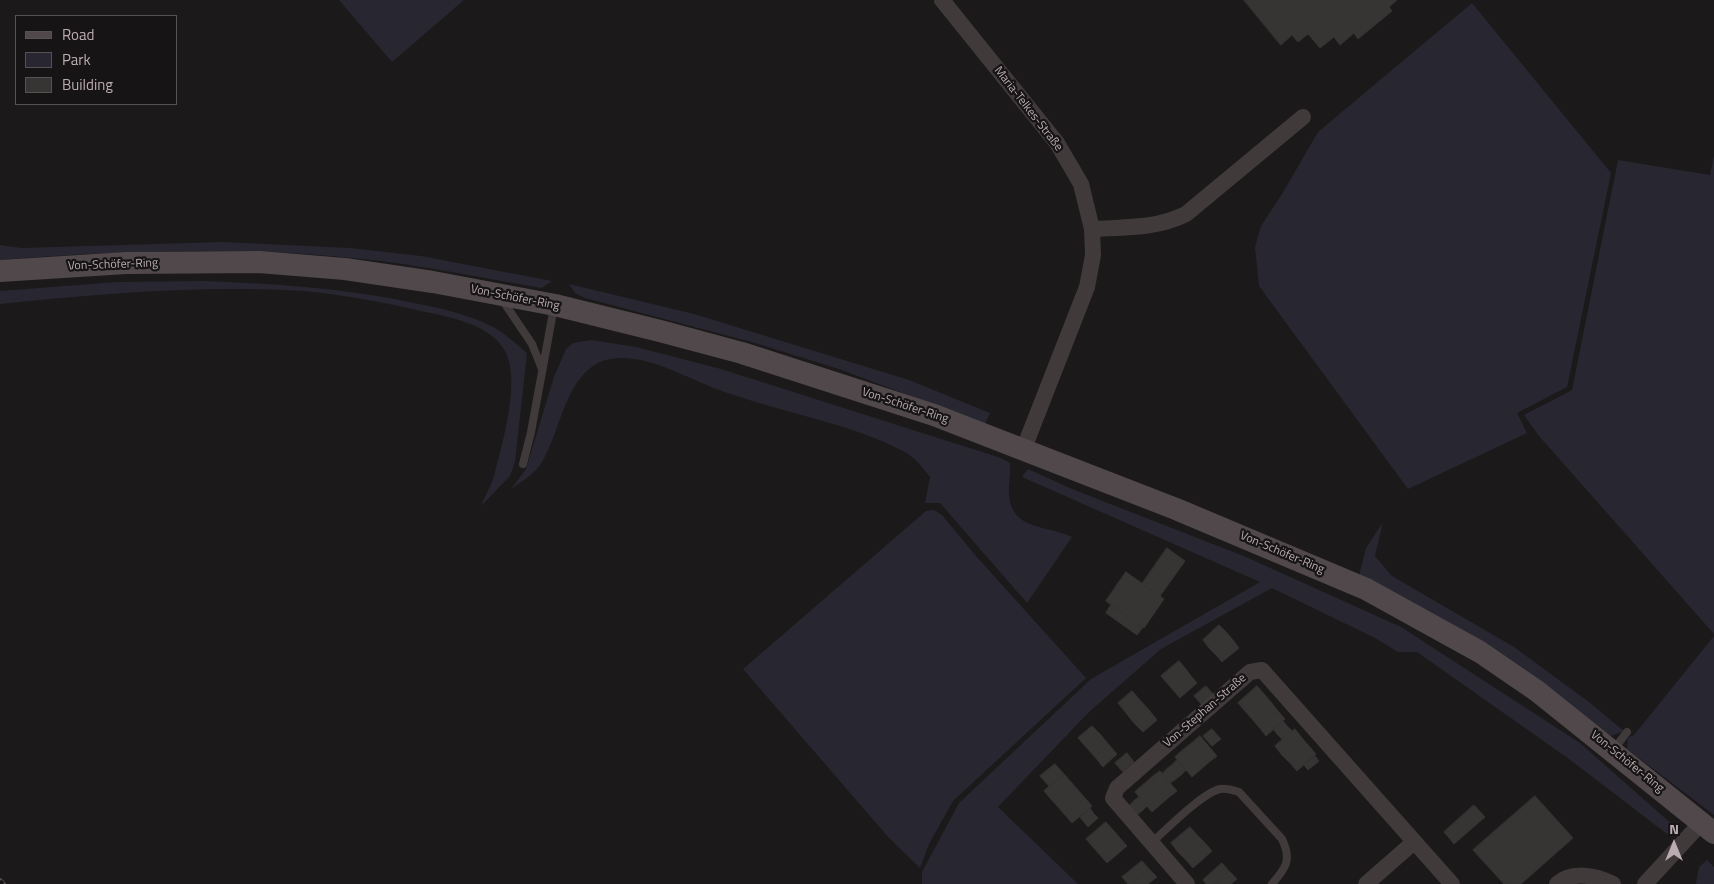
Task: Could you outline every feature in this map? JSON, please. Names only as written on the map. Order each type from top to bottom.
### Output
[{"type":"main road","name":"Von-Schöfer-Ring","points":[[0,270],[126,263],[259,262],[345,270],[433,282],[498,296],[555,305],[660,330],[742,353],[934,415],[1024,448],[1366,589],[1480,652],[1537,691],[1708,827]]},
{"type":"street","name":"Maria-Telkes-Straße","points":[[942,0],[1058,143],[1081,184],[1092,229],[1093,256],[1087,287],[1024,448]]},
{"type":"street","points":[[1092,229],[1156,225],[1168,223],[1186,214],[1303,117]]},
{"type":"street","name":"Von-Stephan-Straße","points":[[1187,884],[1113,798],[1117,788],[1250,672],[1262,670],[1452,884]]},
{"type":"street","points":[[1645,884],[1708,827]]},
{"type":"street","points":[[1366,884],[1414,842]]},
{"type":"street","points":[[1557,884],[1560,881],[1582,875],[1603,879],[1613,884]]},
{"type":"lane","points":[[498,296],[532,344],[542,369]]},
{"type":"lane","points":[[522,464],[531,432],[555,305]]},
{"type":"lane","points":[[1612,750],[1627,732]]},
{"type":"lane","points":[[1151,843],[1208,794],[1220,789],[1230,789],[1239,792],[1282,839],[1286,848],[1288,859],[1282,872],[1272,884]]},
{"type":"green space","points":[[339,0],[464,0],[392,62]]},
{"type":"green space","points":[[1472,3],[1611,173],[1567,387],[1517,413],[1527,433],[1408,489],[1259,286],[1255,247],[1261,226],[1318,132]]},
{"type":"green space","points":[[1714,155],[1714,634],[1539,436],[1524,415],[1572,390],[1618,160],[1710,175]]},
{"type":"green space","points":[[223,242],[350,248],[421,256],[552,281],[542,288],[381,261],[334,256],[239,251],[143,252],[0,260],[0,245],[21,248]]},
{"type":"green space","points":[[205,281],[310,288],[388,298],[463,315],[501,331],[527,353],[515,462],[510,476],[481,506],[491,485],[502,444],[509,412],[511,379],[510,365],[506,353],[499,343],[491,335],[469,323],[371,300],[286,290],[179,290],[0,304],[0,291],[117,282]]},
{"type":"green space","points":[[569,284],[694,314],[909,380],[990,413],[985,424],[839,369],[755,343],[585,298],[575,293]]},
{"type":"green space","points":[[591,340],[636,347],[721,369],[1001,458],[1010,463],[1009,495],[1012,507],[1017,515],[1033,525],[1072,537],[1027,603],[940,503],[925,503],[930,477],[907,453],[841,426],[755,402],[721,391],[659,365],[629,358],[602,361],[583,375],[569,398],[542,462],[532,474],[511,489],[526,469],[554,377],[566,349],[573,343]]},
{"type":"green space","points":[[1028,469],[1072,489],[1246,557],[1401,627],[1580,743],[1674,826],[1671,837],[1569,759],[1417,652],[1398,652],[1375,638],[1272,588],[1161,649],[1089,712],[998,807],[1078,884],[922,884],[922,872],[959,803],[1091,679],[1260,582],[1022,477]]},
{"type":"green space","points":[[934,510],[942,515],[976,556],[1086,678],[953,801],[929,844],[920,868],[889,838],[743,669],[926,511]]},
{"type":"green space","points":[[1383,522],[1375,556],[1392,576],[1514,647],[1589,702],[1624,731],[1611,736],[1359,576],[1366,548]]},
{"type":"green space","points":[[1714,636],[1714,815],[1627,749],[1628,738],[1634,735]]},
{"type":"green space","points":[[1707,860],[1714,867],[1714,884],[1696,884],[1699,867]]},
{"type":"building","points":[[1244,0],[1397,0],[1389,7],[1392,11],[1358,39],[1354,33],[1340,45],[1334,37],[1320,48],[1308,34],[1298,42],[1292,35],[1281,45]]},
{"type":"building","points":[[1167,548],[1185,561],[1160,596],[1142,584]]},
{"type":"building","points":[[1126,572],[1164,599],[1144,628],[1106,601]]},
{"type":"building","points":[[1111,605],[1143,627],[1137,635],[1106,613]]},
{"type":"building","points":[[1219,625],[1226,632],[1209,648],[1203,640]]},
{"type":"building","points":[[1226,632],[1233,640],[1216,655],[1209,648]]},
{"type":"building","points":[[1233,640],[1239,648],[1222,662],[1216,655]]},
{"type":"building","points":[[1179,661],[1185,668],[1167,683],[1161,676]]},
{"type":"building","points":[[1185,668],[1191,676],[1174,691],[1167,683]]},
{"type":"building","points":[[1191,676],[1197,683],[1180,698],[1174,691]]},
{"type":"building","points":[[1206,686],[1213,694],[1202,705],[1194,696]]},
{"type":"building","points":[[1257,686],[1264,694],[1245,711],[1238,703]]},
{"type":"building","points":[[1132,691],[1140,700],[1126,713],[1118,703]]},
{"type":"building","points":[[1264,694],[1271,702],[1252,719],[1245,711]]},
{"type":"building","points":[[1140,700],[1149,710],[1134,723],[1126,713]]},
{"type":"building","points":[[1271,702],[1278,711],[1259,727],[1252,719]]},
{"type":"building","points":[[1149,710],[1157,720],[1143,732],[1134,723]]},
{"type":"building","points":[[1278,711],[1285,719],[1266,736],[1259,727]]},
{"type":"building","points":[[1283,721],[1288,727],[1278,735],[1273,729]]},
{"type":"building","points":[[1092,726],[1101,735],[1086,747],[1078,738]]},
{"type":"building","points":[[1288,727],[1292,731],[1283,740],[1278,735]]},
{"type":"building","points":[[1212,729],[1221,739],[1212,746],[1203,736]]},
{"type":"building","points":[[1295,729],[1302,738],[1282,755],[1275,746]]},
{"type":"building","points":[[1101,735],[1109,745],[1095,757],[1086,747]]},
{"type":"building","points":[[1200,736],[1217,756],[1208,763],[1192,743]]},
{"type":"building","points":[[1302,738],[1309,746],[1290,763],[1282,755]]},
{"type":"building","points":[[1192,743],[1208,763],[1200,770],[1183,750]]},
{"type":"building","points":[[1109,745],[1117,754],[1103,767],[1095,757]]},
{"type":"building","points":[[1309,746],[1316,754],[1297,771],[1290,763]]},
{"type":"building","points":[[1183,750],[1200,770],[1192,777],[1175,757]]},
{"type":"building","points":[[1127,753],[1134,762],[1123,772],[1115,763]]},
{"type":"building","points":[[1315,756],[1319,761],[1308,770],[1304,765]]},
{"type":"building","points":[[1177,760],[1186,770],[1181,775],[1172,765]]},
{"type":"building","points":[[1055,764],[1064,774],[1059,778],[1050,768]]},
{"type":"building","points":[[1172,765],[1181,775],[1176,779],[1167,769]]},
{"type":"building","points":[[1050,768],[1059,778],[1054,782],[1045,772]]},
{"type":"building","points":[[1167,769],[1176,779],[1170,783],[1162,774]]},
{"type":"building","points":[[1160,771],[1177,791],[1168,798],[1151,778]]},
{"type":"building","points":[[1045,772],[1054,782],[1049,786],[1040,776]]},
{"type":"building","points":[[1064,774],[1071,782],[1051,799],[1044,791]]},
{"type":"building","points":[[1151,778],[1168,798],[1160,805],[1143,785]]},
{"type":"building","points":[[1071,782],[1078,790],[1058,807],[1051,799]]},
{"type":"building","points":[[1143,785],[1160,805],[1152,812],[1135,792]]},
{"type":"building","points":[[1078,790],[1085,798],[1065,815],[1058,807]]},
{"type":"building","points":[[1535,796],[1573,838],[1521,884],[1504,884],[1473,850]]},
{"type":"building","points":[[1139,797],[1147,806],[1142,811],[1134,801]]},
{"type":"building","points":[[1085,798],[1092,806],[1072,823],[1065,815]]},
{"type":"building","points":[[1134,801],[1142,811],[1137,815],[1129,806]]},
{"type":"building","points":[[1474,805],[1485,817],[1454,844],[1444,832]]},
{"type":"building","points":[[1090,808],[1094,814],[1084,822],[1080,817]]},
{"type":"building","points":[[1094,814],[1098,818],[1088,827],[1084,822]]},
{"type":"building","points":[[1106,822],[1113,830],[1093,847],[1086,839]]},
{"type":"building","points":[[1190,827],[1197,835],[1178,852],[1171,843]]},
{"type":"building","points":[[1113,830],[1120,838],[1100,855],[1093,847]]},
{"type":"building","points":[[1197,835],[1205,843],[1186,860],[1178,852]]},
{"type":"building","points":[[1120,838],[1127,846],[1107,863],[1100,855]]},
{"type":"building","points":[[1205,843],[1212,851],[1193,868],[1186,860]]},
{"type":"building","points":[[1142,861],[1149,869],[1131,884],[1128,884],[1122,877]]},
{"type":"building","points":[[1222,863],[1229,871],[1215,884],[1206,884],[1203,880]]},
{"type":"building","points":[[1149,869],[1157,877],[1148,884],[1131,884]]},
{"type":"building","points":[[1229,871],[1237,879],[1231,884],[1215,884]]},
{"type":"railway","points":[[0,881],[3,884]]}]
